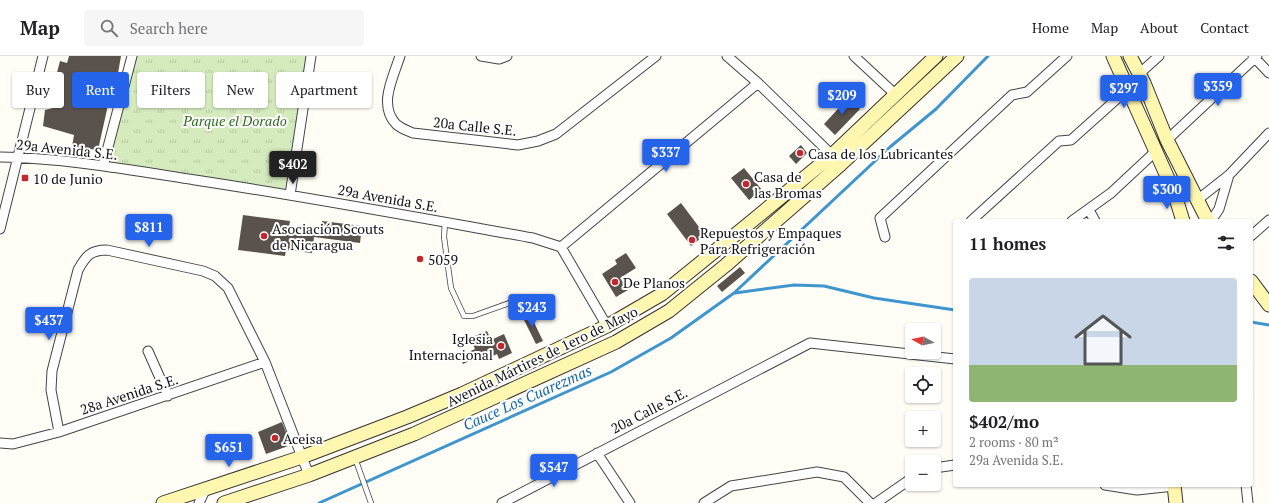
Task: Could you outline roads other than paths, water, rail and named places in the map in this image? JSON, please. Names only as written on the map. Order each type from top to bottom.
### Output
[{"type":"main road","name":"Avenida Mártires de 1ero de Mayo","points":[[163,503],[302,457],[407,417],[462,394],[607,326],[662,294],[832,155],[936,56]]},
{"type":"main road","name":"Avenida Mártires de 1ero de Mayo","points":[[224,503],[309,475],[357,462],[414,434],[616,342],[669,311],[726,265],[841,164],[957,56]]},
{"type":"main road","points":[[1113,56],[1174,192],[1182,219]]},
{"type":"main road","points":[[1130,56],[1142,78],[1167,140],[1196,202],[1207,219]]},
{"type":"main road","points":[[1174,192],[1192,209],[1197,219]]},
{"type":"main road","points":[[1253,284],[1269,305]]},
{"type":"main road","points":[[407,417],[414,434]]},
{"type":"main road","points":[[1174,487],[1176,503]]},
{"type":"street","points":[[0,229],[43,56]]},
{"type":"street","points":[[103,166],[132,56]]},
{"type":"street","points":[[290,195],[311,56]]},
{"type":"street","name":"20a Calle S.E.","points":[[400,56],[386,98],[389,115],[397,126],[413,133],[518,145],[538,141],[556,134],[656,56]]},
{"type":"street","points":[[481,56],[499,59],[507,56]]},
{"type":"street","points":[[727,56],[758,83],[841,164]]},
{"type":"street","points":[[854,56],[896,95]]},
{"type":"street","points":[[885,237],[880,218],[1012,96],[1027,92],[1067,56]]},
{"type":"street","points":[[973,219],[1059,140],[1071,140],[1119,97],[1129,91],[1142,78],[1159,56]]},
{"type":"street","points":[[1167,140],[1255,57],[1269,73]]},
{"type":"street","points":[[607,326],[561,247],[758,83]]},
{"type":"street","points":[[1196,202],[1229,175],[1269,133]]},
{"type":"street","points":[[1075,219],[1111,193],[1156,151]]},
{"type":"street","name":"29a Avenida S.E.","points":[[0,156],[103,166],[290,195],[533,238],[561,247]]},
{"type":"street","points":[[1212,219],[1223,200],[1229,175]]},
{"type":"street","points":[[1208,191],[1223,200]]},
{"type":"street","points":[[1089,210],[1094,219]]},
{"type":"street","points":[[1253,234],[1269,220]]},
{"type":"street","points":[[59,432],[51,390],[52,371],[78,270],[86,257],[96,250],[107,250],[203,271],[216,276],[228,288],[265,362],[309,475]]},
{"type":"street","name":"20a Calle S.E.","points":[[502,503],[810,343],[953,359]]},
{"type":"street","points":[[148,350],[168,396]]},
{"type":"street","name":"28a Avenida S.E.","points":[[0,443],[13,444],[59,432],[265,362]]},
{"type":"street","points":[[597,453],[630,503]]},
{"type":"street","points":[[941,467],[953,466]]},
{"type":"street","points":[[704,503],[731,486],[817,472],[844,477],[870,503]]},
{"type":"street","points":[[876,503],[905,483]]},
{"type":"street","points":[[1118,487],[1137,490],[1165,487]]},
{"type":"street","points":[[1246,487],[1248,503]]},
{"type":"street","points":[[199,503],[206,488]]},
{"type":"lane","points":[[445,222],[444,237],[451,288],[464,316],[474,316],[515,301]]},
{"type":"lane","points":[[357,462],[371,503]]},
{"type":"waterway","name":"Cauce Los Cuarezmas","points":[[319,503],[611,372],[671,338],[734,293],[890,147],[936,109],[988,56]]},
{"type":"waterway","points":[[735,293],[794,285],[824,286],[874,298],[953,310]]},
{"type":"waterway","points":[[1253,322],[1269,325]]},
{"type":"place","name":"Casa de los Lubricantes","points":[[800,153]]},
{"type":"place","name":"10 de Junio","points":[[25,178]]},
{"type":"place","name":"Casa de las Bromas","points":[[746,184]]},
{"type":"place","name":"Asociación Scouts de Nicaragua","points":[[264,236]]},
{"type":"place","name":"Repuestos y Empaques Para Refrigeración","points":[[692,240]]},
{"type":"place","name":"5059","points":[[420,259]]},
{"type":"place","name":"De Planos","points":[[615,282]]},
{"type":"place","name":"Iglesia Internacional","points":[[501,346]]},
{"type":"place","name":"Aceisa","points":[[275,438]]},
{"type":"park label","name":"Parque el Dorado","points":[[235,120]]}]
